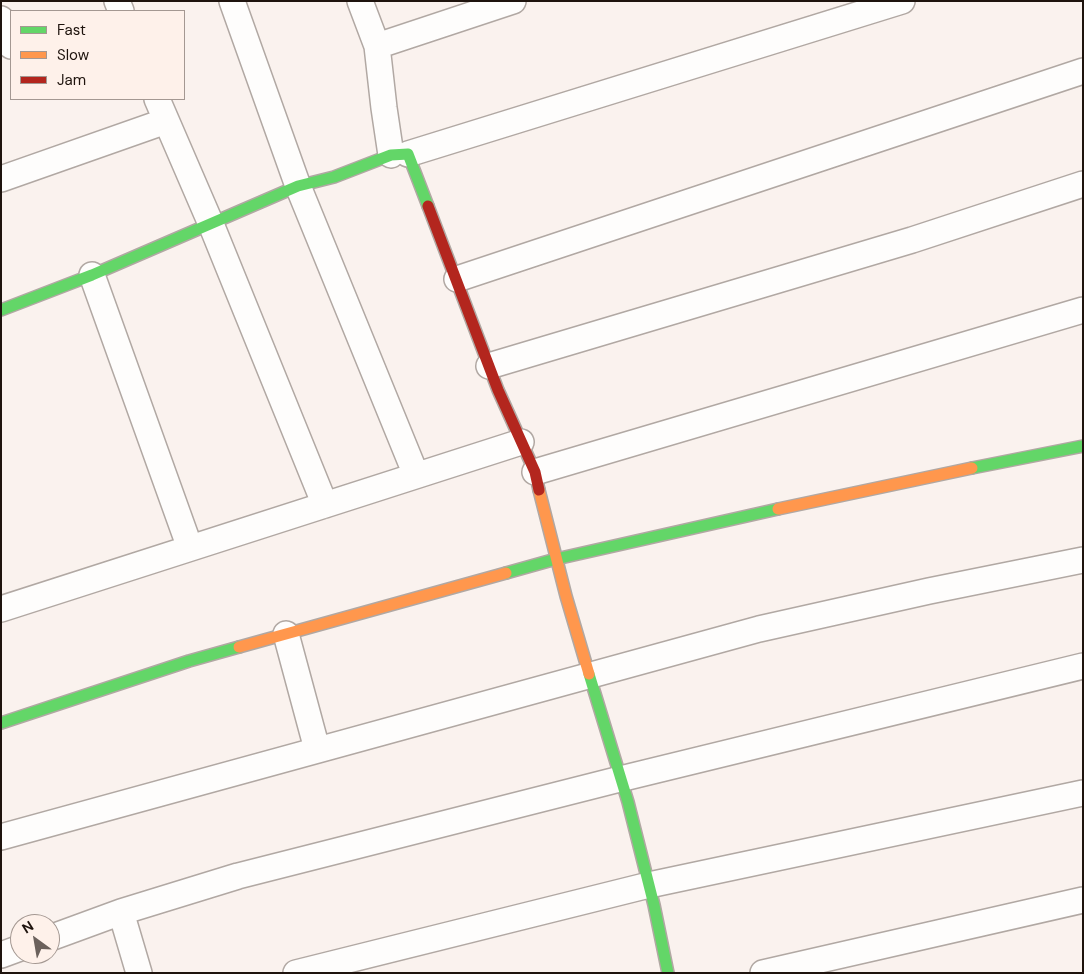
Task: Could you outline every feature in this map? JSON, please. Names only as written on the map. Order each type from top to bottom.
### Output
[{"type":"street","points":[[232,1],[298,186],[416,475]]},
{"type":"street","points":[[360,1],[377,46],[384,108],[400,155],[457,279],[490,366],[535,472],[556,560],[649,885],[668,973]]},
{"type":"street","points":[[377,46],[513,1]]},
{"type":"street","points":[[1,310],[92,275],[298,186],[334,177],[902,1]]},
{"type":"street","points":[[1,20],[10,45]]},
{"type":"street","points":[[457,279],[1083,71]]},
{"type":"street","points":[[1,179],[162,110],[211,224],[325,505]]},
{"type":"street","points":[[490,366],[912,240],[1083,184]]},
{"type":"street","points":[[92,275],[190,548]]},
{"type":"street","points":[[535,472],[1083,310]]},
{"type":"street","points":[[1,610],[521,442]]},
{"type":"street","points":[[1,723],[142,675],[556,560],[858,491],[1083,446]]},
{"type":"street","points":[[1,837],[589,674],[759,629],[929,591],[1083,560]]},
{"type":"street","points":[[286,634],[317,749]]},
{"type":"street","points":[[60,934],[121,912],[238,876],[620,779],[1083,666]]},
{"type":"street","points":[[296,973],[649,885],[1083,793]]},
{"type":"street","points":[[763,973],[1083,900]]},
{"type":"street","points":[[121,912],[139,973]]},
{"type":"traffic: fast","points":[[1,310],[92,275],[298,186],[334,177],[391,155],[408,154],[428,206]]},
{"type":"traffic: fast","points":[[972,468],[1083,446]]},
{"type":"traffic: fast","points":[[506,573],[556,559],[778,509]]},
{"type":"traffic: fast","points":[[1,723],[189,661],[239,647]]},
{"type":"traffic: fast","points":[[589,674],[628,802],[654,905],[668,973]]},
{"type":"traffic: slow","points":[[778,509],[972,468]]},
{"type":"traffic: slow","points":[[539,490],[566,596],[589,674]]},
{"type":"traffic: slow","points":[[239,647],[506,573]]},
{"type":"traffic: jam","points":[[428,206],[498,390],[535,472],[539,490]]}]
